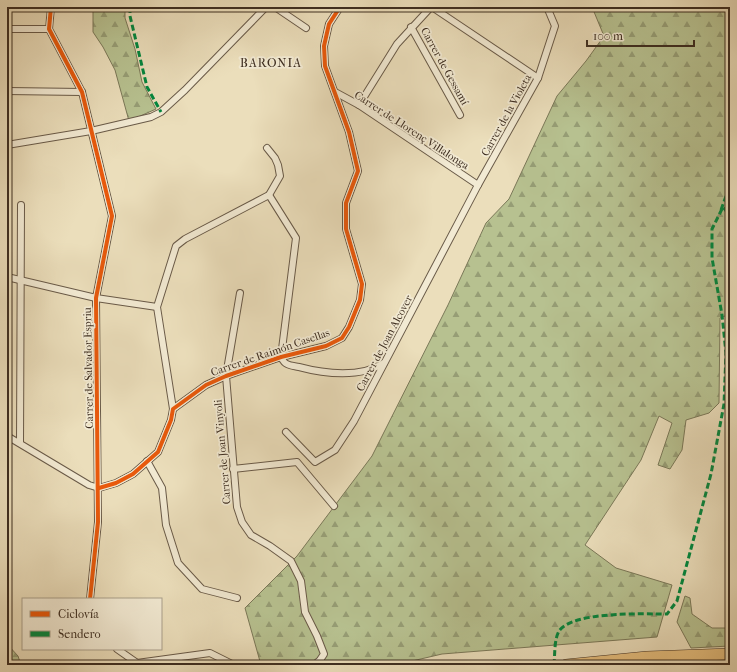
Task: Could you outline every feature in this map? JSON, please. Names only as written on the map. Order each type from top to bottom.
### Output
[{"type":"highway","points":[[566,665],[647,657],[730,654]]},
{"type":"street","points":[[7,29],[49,29],[51,7]]},
{"type":"street","points":[[7,145],[91,131],[151,117],[161,112],[185,90],[266,7]]},
{"type":"street","points":[[275,7],[306,28]]},
{"type":"street","name":"Carrer de Raimón Casellas","points":[[173,409],[206,385],[226,376],[281,357],[326,346],[342,338],[349,327],[360,300],[362,284],[346,229],[346,203],[358,171],[349,132],[325,66],[324,46],[330,24],[340,7]]},
{"type":"street","points":[[358,105],[397,44],[431,7],[538,78]]},
{"type":"street","name":"Carrer de la Violeta","points":[[478,185],[538,78],[555,26],[547,7]]},
{"type":"street","name":"Carrer de Gessamí","points":[[411,27],[460,115]]},
{"type":"street","name":"Carrer de Salvador Espriu","points":[[49,29],[82,92],[112,216],[96,298],[98,522],[90,598]]},
{"type":"street","points":[[7,91],[82,92]]},
{"type":"street","name":"Carrer de Llorenç Villalonga","points":[[334,92],[358,105],[478,185]]},
{"type":"street","points":[[7,436],[88,485],[98,488],[116,484],[133,474],[158,452],[171,420],[173,409],[157,307],[176,246],[185,239],[269,195],[280,176],[275,158],[267,148]]},
{"type":"street","name":"Carrer de Joan Alcover","points":[[286,432],[314,462],[335,450],[354,421],[386,362],[478,185]]},
{"type":"street","points":[[269,195],[296,238],[281,357],[286,364],[331,373],[354,372],[376,368],[386,362]]},
{"type":"street","points":[[20,443],[21,205]]},
{"type":"street","points":[[7,277],[96,298],[157,307]]},
{"type":"street","name":"Carrer de Joan Vinyoli","points":[[240,293],[226,376],[237,507],[242,522],[251,535],[291,561],[301,581],[305,612],[324,654],[314,665]]},
{"type":"street","points":[[147,461],[162,488],[166,525],[178,563],[202,589],[237,598]]},
{"type":"street","points":[[233,469],[297,462],[334,506]]},
{"type":"street","points":[[118,650],[137,663],[210,653],[234,665]]},
{"type":"green space","points":[[93,7],[125,7],[125,18],[135,49],[142,82],[156,109],[129,121],[115,70],[93,32]]},
{"type":"green space","points":[[592,7],[730,7],[730,314],[720,318],[719,403],[709,413],[686,420],[682,450],[670,469],[658,465],[672,423],[659,416],[641,460],[585,545],[616,568],[672,585],[657,637],[442,654],[395,665],[261,665],[245,608],[297,556],[372,456],[448,305],[486,223],[509,199],[557,96],[586,61],[604,36]]},
{"type":"green space","points":[[685,596],[690,598],[692,614],[712,628],[730,628],[730,646],[691,648],[677,622]]},
{"type":"green space","points":[[7,644],[18,656],[20,662],[17,665],[7,665]]},
{"type":"marked path","points":[[130,7],[130,16],[147,87],[161,112]]},
{"type":"marked path","points":[[721,210],[730,185]]},
{"type":"marked path","points":[[554,665],[557,635],[559,631],[567,625],[578,620],[609,615],[667,614],[677,601],[711,474],[724,404],[726,353],[722,315],[712,258],[712,229],[723,207],[730,216]]},
{"type":"cycle path","points":[[51,7],[49,29],[82,92],[112,216],[96,298],[98,522],[90,598]]},
{"type":"cycle path","points":[[99,488],[116,483],[133,474],[158,452],[171,420],[173,409],[206,385],[226,376],[281,357],[326,346],[342,338],[349,327],[360,300],[362,284],[346,229],[346,203],[358,171],[349,132],[325,66],[324,46],[329,24],[340,7]]},
{"type":"district","name":"BARONIA","points":[[271,63]]}]
